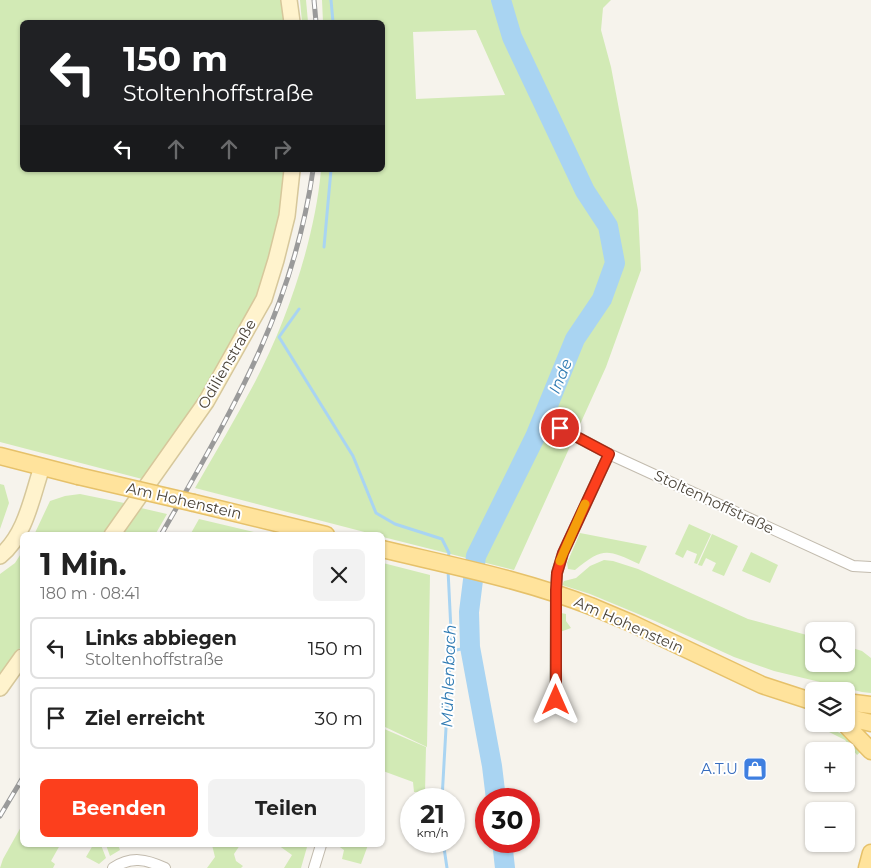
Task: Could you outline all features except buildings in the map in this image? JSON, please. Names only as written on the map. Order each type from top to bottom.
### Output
[{"type":"main road","points":[[289,0],[292,20]]},
{"type":"main road","name":"Odilienstraße","points":[[114,532],[206,402],[264,298],[276,260],[286,216],[292,172]]},
{"type":"main road","name":"Am Hohenstein","points":[[0,456],[313,532]]},
{"type":"main road","points":[[0,556],[12,544],[20,531],[42,467]]},
{"type":"main road","name":"Am Hohenstein","points":[[385,550],[531,585],[562,595],[631,623],[762,685],[805,698]]},
{"type":"main road","points":[[0,688],[20,660]]},
{"type":"main road","points":[[855,703],[871,706]]},
{"type":"main road","points":[[855,720],[871,723]]},
{"type":"main road","points":[[852,732],[871,751]]},
{"type":"main road","points":[[867,868],[871,853]]},
{"type":"street","name":"Stoltenhoffstraße","points":[[560,428],[609,454],[853,566],[871,567]]},
{"type":"street","points":[[556,700],[557,573],[563,553],[609,454]]},
{"type":"street","points":[[314,868],[320,847]]},
{"type":"street","points":[[113,868],[131,859],[143,860],[165,868]]},
{"type":"green space","points":[[0,0],[282,0],[287,20],[20,20],[20,172],[286,172],[281,215],[257,295],[204,400],[146,480],[0,442]]},
{"type":"green space","points":[[300,0],[306,0],[308,20],[302,20]]},
{"type":"green space","points":[[322,0],[611,0],[603,8],[601,30],[611,67],[638,210],[641,270],[606,367],[514,570],[385,538],[385,532],[364,532],[195,488],[255,382],[278,333],[298,279],[313,224],[321,172],[385,172],[385,20],[323,20]],"holes":[[[476,30],[505,95],[416,99],[413,32]]]},
{"type":"green space","points":[[0,484],[4,485],[9,503],[0,529]]},
{"type":"green space","points":[[80,494],[129,504],[107,532],[35,532],[50,501]]},
{"type":"green space","points":[[141,508],[167,514],[157,532],[124,532]]},
{"type":"green space","points":[[199,519],[254,532],[192,532]]},
{"type":"green space","points":[[689,524],[711,534],[697,564],[694,563],[697,554],[687,550],[683,558],[675,554]]},
{"type":"green space","points":[[580,533],[647,546],[639,564],[619,555],[606,553],[592,557],[575,570],[568,569],[567,563]]},
{"type":"green space","points":[[712,534],[738,546],[724,576],[712,571],[716,563],[706,558],[702,566],[698,565]]},
{"type":"green space","points":[[751,552],[778,565],[770,583],[742,571]]},
{"type":"green space","points":[[20,555],[20,648],[0,674],[0,574],[15,563]]},
{"type":"green space","points":[[604,560],[613,561],[638,569],[748,619],[805,635],[805,672],[855,672],[855,649],[862,651],[871,658],[871,693],[855,690],[855,682],[820,682],[774,671],[734,657],[590,594],[562,585],[564,581],[576,578],[590,566]]},
{"type":"green space","points":[[385,564],[430,575],[427,747],[385,727]]},
{"type":"green space","points":[[561,613],[566,614],[566,621],[571,628],[560,632]]},
{"type":"green space","points":[[385,729],[426,747],[425,788],[414,788],[413,782],[385,772]]},
{"type":"green space","points":[[829,732],[837,732],[854,742],[847,742]]},
{"type":"green space","points":[[855,743],[864,749],[857,755],[855,752]]},
{"type":"green space","points":[[20,829],[20,847],[59,847],[51,861],[55,864],[53,868],[0,868]]},
{"type":"green space","points":[[92,847],[102,847],[106,858],[99,864],[86,857]]},
{"type":"green space","points":[[107,847],[119,847],[120,850],[110,856]]},
{"type":"green space","points":[[212,847],[239,847],[234,854],[236,861],[243,866],[241,868],[207,868],[215,857]]},
{"type":"green space","points":[[281,847],[307,847],[301,868],[284,868],[292,855]]},
{"type":"green space","points":[[340,847],[367,847],[361,864],[342,859],[344,850]]},
{"type":"waterway","points":[[331,0],[333,20]]},
{"type":"waterway","name":"Inde","points":[[495,788],[470,647],[469,612],[476,556],[535,437],[575,339],[602,299],[615,263],[608,226],[585,191],[512,37],[501,0]]},
{"type":"waterway","points":[[324,247],[331,172]]},
{"type":"waterway","points":[[299,309],[279,337],[353,456],[376,513],[395,524],[442,539],[449,553],[448,559]]},
{"type":"waterway","name":"Mühlenbach","points":[[443,788],[452,651],[448,570]]},
{"type":"waterway","points":[[452,651],[470,647]]},
{"type":"waterway","name":"Mühlenbach","points":[[445,853],[447,868]]},
{"type":"waterway","name":"Inde","points":[[503,853],[505,868]]},
{"type":"railway","points":[[314,0],[316,20]]},
{"type":"railway","points":[[163,532],[234,404],[274,316],[291,270],[304,221],[313,172]]},
{"type":"railway","points":[[0,816],[20,782]]},
{"type":"slow traffic","points":[[560,561],[585,504]]},
{"type":"place","name":"A.T.U","points":[[755,769]]},
{"type":"route","points":[[556,700],[557,573],[563,553],[609,454],[560,428]]}]
